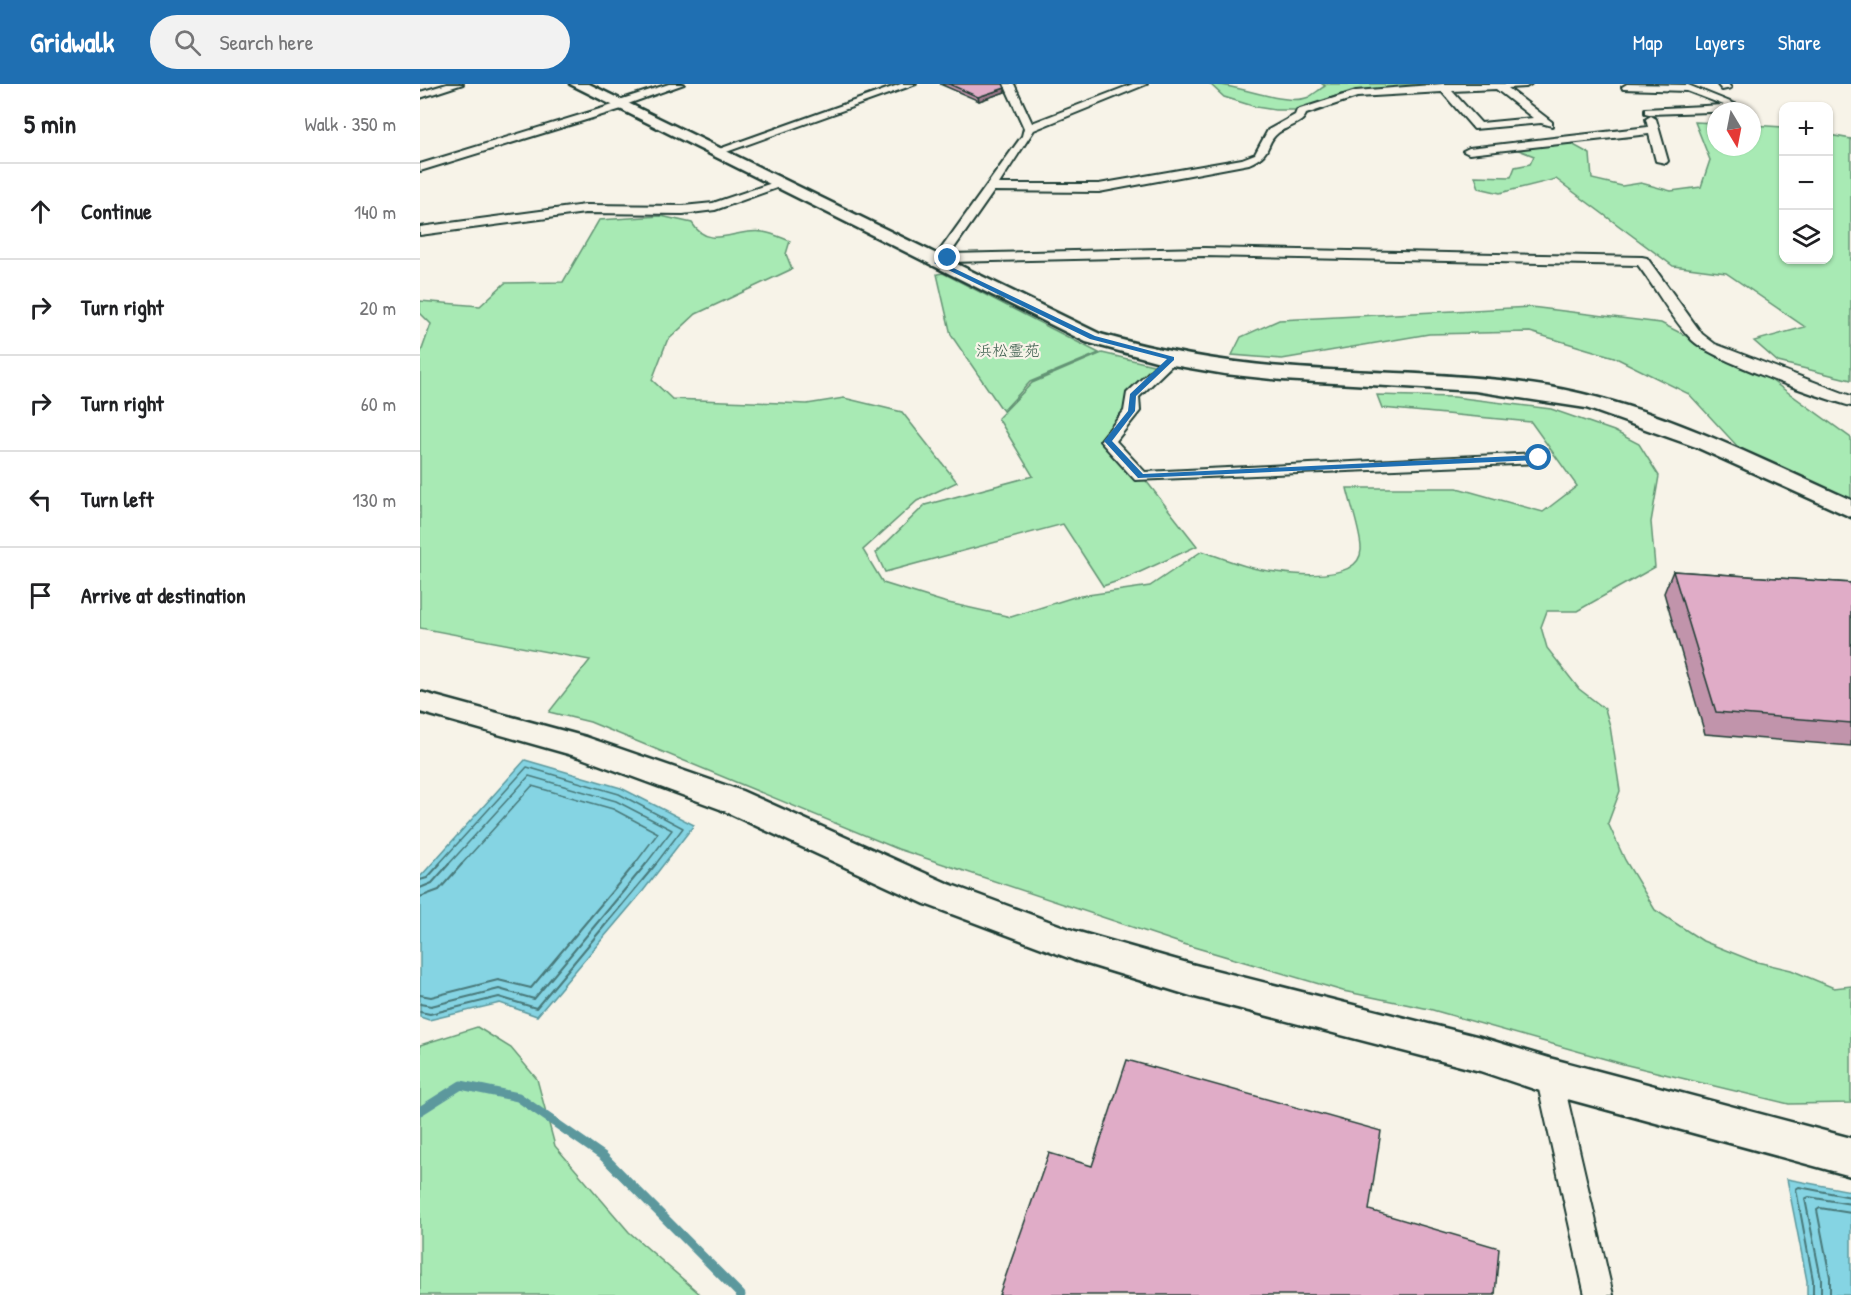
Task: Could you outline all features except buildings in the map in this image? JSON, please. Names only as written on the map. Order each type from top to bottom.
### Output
[{"type":"street","points":[[420,95],[458,84]]},
{"type":"street","points":[[577,84],[1093,338],[1172,358],[1245,370],[1493,386],[1588,401],[1628,412],[1851,509]]},
{"type":"street","points":[[420,168],[679,84]]},
{"type":"street","points":[[714,153],[911,84]]},
{"type":"street","points":[[937,263],[1027,136],[1029,128],[1009,84]]},
{"type":"street","points":[[1029,128],[1142,84]]},
{"type":"street","points":[[993,187],[1099,188],[1245,162],[1259,156],[1272,132],[1300,117],[1301,112],[1356,94],[1443,87],[1526,84]]},
{"type":"street","points":[[1497,85],[1569,140]]},
{"type":"street","points":[[1626,86],[1649,111],[1662,161]]},
{"type":"street","points":[[1626,86],[1688,88],[1740,108],[1649,111]]},
{"type":"street","points":[[1443,87],[1478,127],[1543,120]]},
{"type":"street","points":[[1469,151],[1654,130]]},
{"type":"street","points":[[420,231],[554,212],[694,209],[715,206],[778,184]]},
{"type":"street","points":[[937,263],[948,258],[1204,252],[1642,261],[1697,337],[1710,347],[1796,382],[1851,401]]},
{"type":"street","points":[[1172,358],[1132,396],[1132,411],[1108,441],[1141,477],[1539,458]]},
{"type":"street","points":[[420,702],[586,748],[731,800],[937,894],[1074,945],[1191,980],[1480,1054],[1549,1076],[1851,1157]]},
{"type":"street","points":[[1549,1076],[1599,1295]]},
{"type":"green space","points":[[1210,84],[1275,97],[1299,99],[1311,96],[1325,86],[1322,84],[1445,84],[1341,94],[1299,110],[1275,110],[1224,97]]},
{"type":"green space","points":[[1695,122],[1707,123],[1707,152]]},
{"type":"green space","points":[[1761,126],[1779,127],[1779,264],[1833,264],[1833,136],[1851,139],[1851,380],[1778,362],[1754,341],[1805,327],[1726,273],[1673,266],[1556,179],[1500,193],[1479,188],[1475,176],[1511,177],[1515,167],[1530,164],[1534,156],[1516,149],[1570,143],[1590,154],[1592,179],[1622,186],[1641,183],[1671,191],[1701,187],[1710,160],[1708,156],[1761,156]]},
{"type":"green space","points":[[661,216],[692,223],[699,232],[707,236],[715,237],[753,231],[770,233],[790,241],[786,254],[792,269],[696,314],[667,341],[652,380],[672,399],[807,404],[844,398],[902,412],[957,482],[917,501],[863,550],[883,583],[944,602],[1011,617],[1074,597],[1150,586],[1202,551],[1260,570],[1313,575],[1331,573],[1346,569],[1357,562],[1361,550],[1358,528],[1347,488],[1457,488],[1543,512],[1577,486],[1531,422],[1382,408],[1377,395],[1454,397],[1551,409],[1614,431],[1639,444],[1659,476],[1651,522],[1655,567],[1577,611],[1547,611],[1541,627],[1547,648],[1579,689],[1605,709],[1610,726],[1620,791],[1608,823],[1625,860],[1655,910],[1703,941],[1753,961],[1791,970],[1834,988],[1851,986],[1851,1103],[1789,1104],[1623,1064],[1429,1009],[1343,991],[1180,943],[898,849],[590,722],[549,712],[590,660],[420,628],[420,355],[431,324],[420,313],[420,301],[480,306],[505,283],[563,282],[599,220]]},
{"type":"green space","name":"浜松霊苑","points":[[943,273],[1099,353],[1030,382],[1003,411],[951,335],[937,274]]},
{"type":"green space","points":[[1531,307],[1661,323],[1768,378],[1851,438],[1851,503],[1738,447],[1689,394],[1614,357],[1530,332],[1429,334],[1282,359],[1232,355],[1241,337],[1279,320]]},
{"type":"green space","points":[[1102,353],[1170,369],[1134,398],[1111,436],[1197,546],[1127,578],[1103,586],[1063,524],[885,572],[876,553],[925,505],[1033,476],[998,418],[1032,383]]},
{"type":"green space","points":[[477,1027],[511,1048],[537,1079],[555,1146],[629,1232],[701,1295],[420,1295],[420,1045]]},
{"type":"water","points":[[525,760],[621,788],[694,825],[643,891],[537,1016],[500,1003],[429,1020],[420,1017],[420,877]]},
{"type":"water","points":[[1787,1179],[1851,1191],[1851,1295],[1807,1295],[1807,1281]]},
{"type":"waterway","points":[[420,1111],[461,1085],[518,1097],[603,1156],[741,1295]]},
{"type":"route","points":[[948,258],[937,263],[1093,338],[1172,358],[1132,396],[1132,411],[1108,441],[1141,477],[1539,458]]}]
